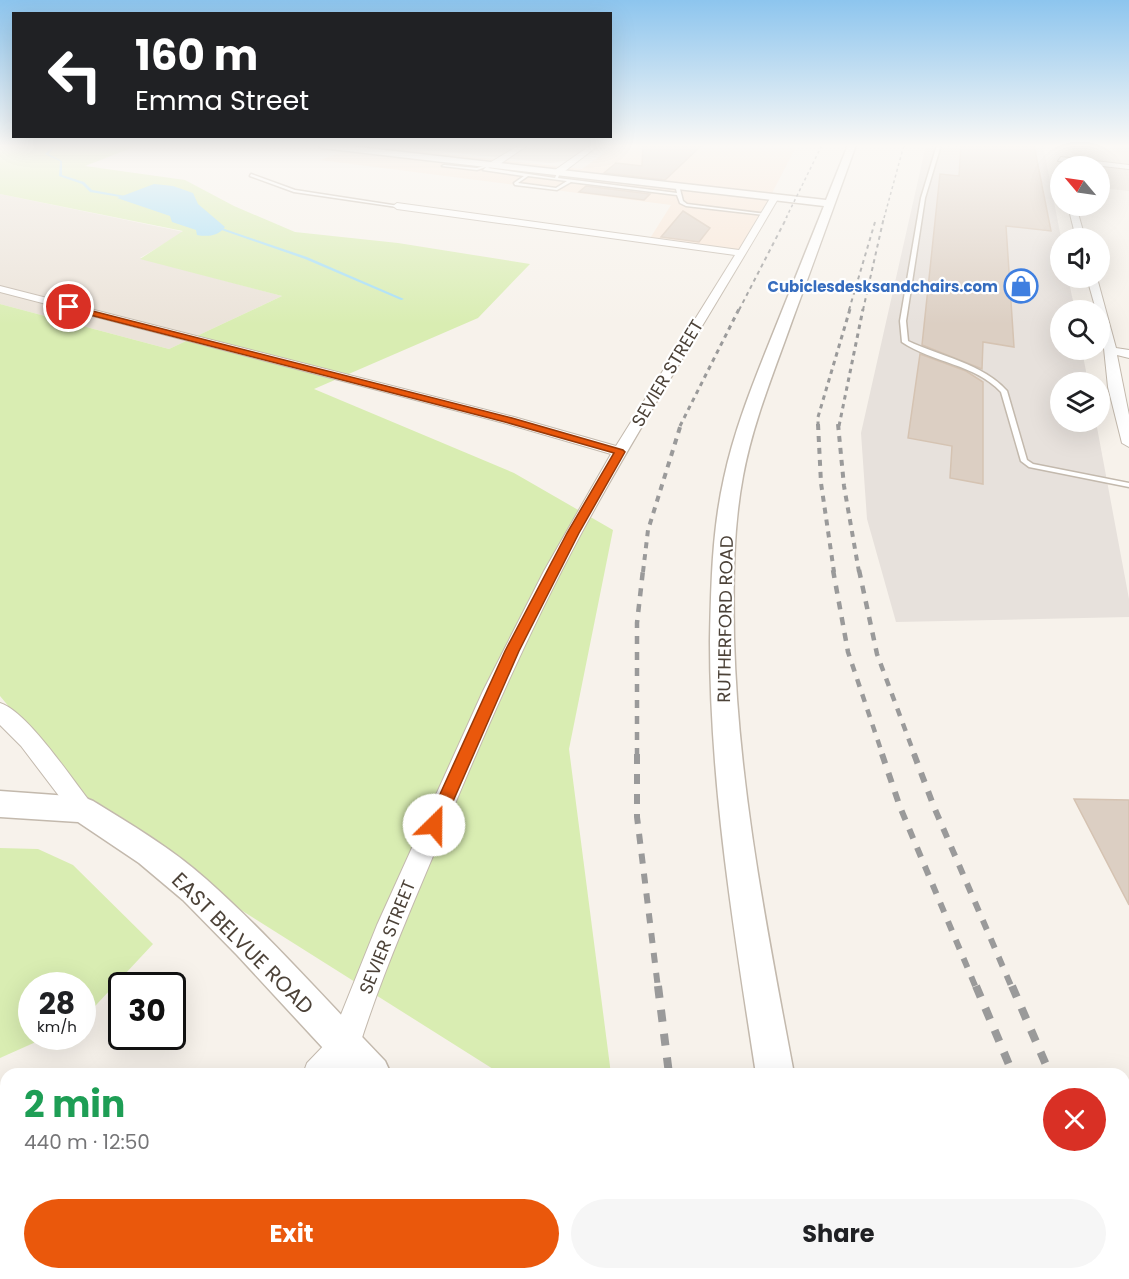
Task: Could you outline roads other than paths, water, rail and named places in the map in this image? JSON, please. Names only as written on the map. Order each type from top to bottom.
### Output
[{"type":"street","name":"SEVIER STREET","points":[[340,1059],[381,950],[512,651],[573,533],[770,205]]},
{"type":"street","name":"RUTHERFORD ROAD","points":[[774,1068],[747,907],[731,791],[724,710],[723,571],[727,517],[737,460],[752,409],[828,205]]},
{"type":"street","points":[[397,206],[741,253]]},
{"type":"street","points":[[0,289],[509,420],[620,452]]},
{"type":"street","points":[[1129,354],[1110,350],[1129,443]]},
{"type":"street","points":[[0,711],[29,740],[83,810]]},
{"type":"street","name":"EAST BELVUE ROAD","points":[[0,804],[83,810],[150,854],[194,889],[249,943],[340,1059],[359,1068]]},
{"type":"street","points":[[327,1068],[340,1059]]},
{"type":"lane","points":[[387,205],[397,206]]},
{"type":"lane","points":[[685,205],[765,214]]},
{"type":"lane","points":[[922,205],[903,321],[905,342],[982,374],[1000,385],[1004,391],[1024,461],[1031,466],[1129,484]]},
{"type":"water","points":[[137,205],[199,205],[225,227],[212,235],[197,235],[196,230],[172,222],[170,216]]},
{"type":"waterway","points":[[214,226],[306,258],[402,299]]},
{"type":"railway","points":[[786,218],[793,205]]},
{"type":"railway","points":[[884,218],[888,205]]},
{"type":"railway","points":[[739,310],[787,217]]},
{"type":"railway","points":[[863,310],[884,217]]},
{"type":"railway","points":[[849,310],[875,222]]},
{"type":"railway","points":[[681,424],[739,309]]},
{"type":"railway","points":[[818,424],[818,417],[850,309]]},
{"type":"railway","points":[[839,426],[863,309]]},
{"type":"railway","points":[[643,572],[648,530],[681,424]]},
{"type":"railway","points":[[818,424],[821,483],[834,572]]},
{"type":"railway","points":[[838,424],[844,486],[859,572]]},
{"type":"railway","points":[[643,570],[637,623],[637,817],[658,988]]},
{"type":"railway","points":[[833,570],[848,652],[883,756]]},
{"type":"railway","points":[[859,570],[877,654],[915,756]]},
{"type":"railway","points":[[882,754],[900,807],[976,988]]},
{"type":"railway","points":[[914,754],[934,807],[1012,988]]},
{"type":"railway","points":[[658,986],[668,1068]]},
{"type":"railway","points":[[976,986],[1010,1068]]},
{"type":"railway","points":[[1012,986],[1047,1068]]},
{"type":"place","name":"Cubiclesdesksandchairs.com","points":[[1021,286]]}]
